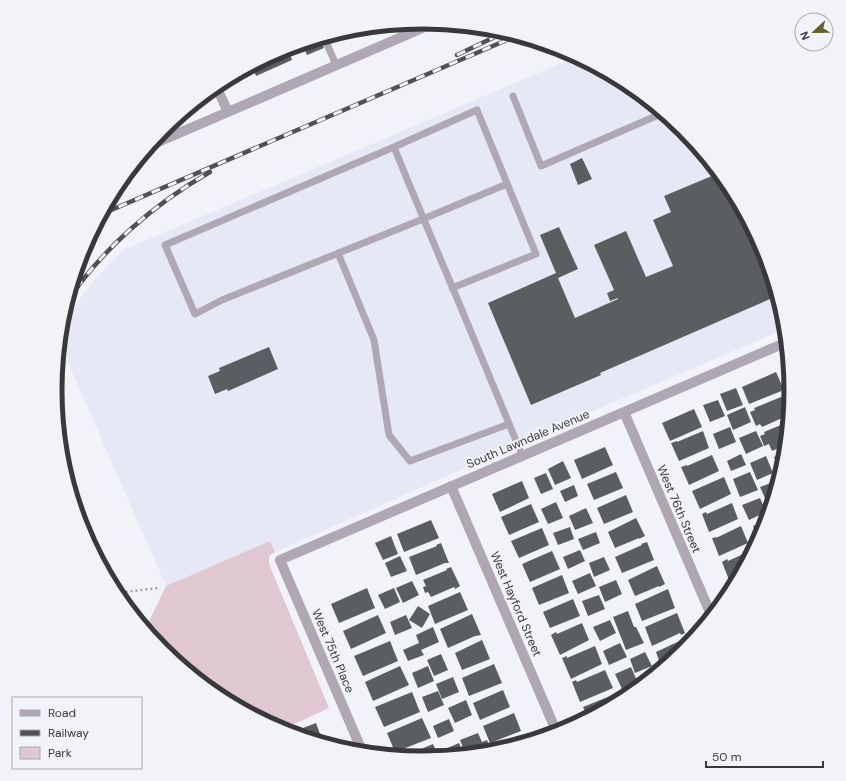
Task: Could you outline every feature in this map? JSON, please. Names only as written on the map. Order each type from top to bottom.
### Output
[{"type":"street","points":[[162,140],[420,29]]},
{"type":"street","points":[[219,92],[228,112]]},
{"type":"street","name":"South Lawndale Avenue","points":[[280,560],[781,344]]},
{"type":"street","name":"West 76th Street","points":[[624,412],[710,611]]},
{"type":"street","name":"West Hayford Street","points":[[451,486],[554,727]]},
{"type":"street","name":"West 75th Place","points":[[280,560],[360,746]]},
{"type":"lane","points":[[326,42],[336,65]]},
{"type":"lane","points":[[512,96],[542,166],[658,117]]},
{"type":"lane","points":[[452,288],[536,254],[477,110],[165,245],[195,314],[222,300],[507,184]]},
{"type":"lane","points":[[394,147],[522,455]]},
{"type":"lane","points":[[338,253],[374,340],[388,435],[410,461],[509,424]]},
{"type":"path","points":[[123,593],[158,588]]},
{"type":"shaded area","points":[[569,60],[604,77],[643,104],[679,135],[710,170],[736,210],[757,252],[772,297],[779,331],[605,406],[275,552],[270,541],[166,586],[64,353],[70,313],[90,285],[123,250]]},
{"type":"green space","points":[[270,541],[275,552],[269,556],[269,564],[329,708],[290,726],[263,715],[242,704],[203,677],[167,646],[147,625],[166,586]]},
{"type":"building","points":[[322,43],[324,48],[307,55],[304,49]]},
{"type":"building","points":[[290,55],[292,60],[256,76],[254,71]]},
{"type":"building","points":[[582,158],[592,179],[578,185],[570,164]]},
{"type":"building","points":[[714,175],[736,210],[747,231],[757,252],[772,298],[600,373],[601,375],[531,405],[488,303],[556,273],[540,235],[559,227],[578,269],[558,278],[575,318],[618,299],[610,301],[607,293],[614,290],[594,245],[626,231],[646,277],[673,266],[653,220],[671,212],[664,196]]},
{"type":"building","points":[[269,347],[278,369],[228,391],[227,389],[215,394],[208,376],[220,371],[219,368]]},
{"type":"building","points":[[776,372],[784,390],[749,404],[742,387]]},
{"type":"building","points":[[736,388],[743,405],[727,411],[720,394]]},
{"type":"building","points":[[784,396],[784,417],[762,427],[760,424],[756,426],[750,412],[755,410],[754,408]]},
{"type":"building","points":[[718,400],[725,416],[710,422],[703,405]]},
{"type":"building","points":[[745,407],[751,422],[733,430],[727,415]]},
{"type":"building","points":[[694,409],[702,427],[670,441],[662,423]]},
{"type":"building","points":[[783,424],[780,448],[772,451],[769,444],[764,446],[760,436],[765,434],[764,432]]},
{"type":"building","points":[[730,427],[736,442],[719,449],[713,434]]},
{"type":"building","points":[[703,431],[709,448],[679,461],[671,443]]},
{"type":"building","points":[[756,431],[763,446],[746,454],[739,438]]},
{"type":"building","points":[[605,447],[613,465],[582,479],[574,460]]},
{"type":"building","points":[[741,454],[746,465],[731,471],[727,461]]},
{"type":"building","points":[[712,455],[719,471],[689,485],[681,467],[687,466]]},
{"type":"building","points":[[779,455],[777,464],[774,457]]},
{"type":"building","points":[[766,456],[773,473],[757,480],[750,463]]},
{"type":"building","points":[[563,461],[571,478],[555,485],[548,469]]},
{"type":"building","points":[[616,472],[623,488],[594,500],[587,484]]},
{"type":"building","points":[[750,472],[758,490],[740,497],[733,479]]},
{"type":"building","points":[[546,473],[553,489],[541,494],[534,478]]},
{"type":"building","points":[[724,477],[731,494],[700,509],[692,491]]},
{"type":"building","points":[[522,481],[529,498],[500,512],[492,494]]},
{"type":"building","points":[[772,482],[767,502],[760,487]]},
{"type":"building","points":[[574,485],[578,496],[565,502],[560,491]]},
{"type":"building","points":[[626,495],[633,512],[604,524],[597,508]]},
{"type":"building","points":[[760,498],[764,508],[763,514],[749,520],[742,505]]},
{"type":"building","points":[[556,502],[563,518],[548,524],[541,509]]},
{"type":"building","points":[[732,503],[738,519],[709,532],[702,514],[706,512],[707,514]]},
{"type":"building","points":[[531,504],[539,522],[509,535],[501,517]]},
{"type":"building","points":[[586,508],[593,523],[575,530],[569,516]]},
{"type":"building","points":[[636,518],[645,536],[615,548],[608,532]]},
{"type":"building","points":[[431,520],[439,538],[404,552],[397,534]]},
{"type":"building","points":[[759,524],[755,532],[753,526]]},
{"type":"building","points":[[741,526],[748,543],[719,556],[712,538],[718,537]]},
{"type":"building","points":[[570,527],[574,539],[558,545],[553,533]]},
{"type":"building","points":[[542,528],[549,545],[519,558],[511,541]]},
{"type":"building","points":[[596,532],[600,543],[583,550],[578,539]]},
{"type":"building","points":[[391,536],[398,554],[383,560],[375,543]]},
{"type":"building","points":[[647,542],[654,560],[622,573],[615,557]]},
{"type":"building","points":[[441,543],[449,563],[445,563],[416,575],[409,557]]},
{"type":"building","points":[[580,550],[585,561],[568,569],[563,557]]},
{"type":"building","points":[[552,551],[560,569],[530,582],[522,564]]},
{"type":"building","points":[[745,553],[731,579],[729,580],[722,562],[727,559],[728,561]]},
{"type":"building","points":[[400,556],[407,571],[391,577],[385,563]]},
{"type":"building","points":[[604,557],[610,570],[594,577],[589,563]]},
{"type":"building","points":[[657,566],[665,584],[635,596],[628,580]]},
{"type":"building","points":[[451,567],[460,586],[431,597],[428,592],[425,593],[423,587],[426,586],[423,580]]},
{"type":"building","points":[[590,573],[596,586],[578,594],[572,581]]},
{"type":"building","points":[[562,575],[569,593],[539,605],[532,588]]},
{"type":"building","points":[[616,580],[622,594],[605,602],[599,587]]},
{"type":"building","points":[[412,581],[419,595],[403,603],[396,588]]},
{"type":"building","points":[[367,588],[375,608],[339,623],[331,604]]},
{"type":"building","points":[[394,588],[400,602],[385,609],[378,595]]},
{"type":"building","points":[[668,589],[675,608],[642,621],[635,604]]},
{"type":"building","points":[[460,592],[468,610],[435,624],[428,606]]},
{"type":"building","points":[[599,595],[605,609],[588,616],[582,601]]},
{"type":"building","points":[[573,599],[580,616],[550,628],[543,612]]},
{"type":"building","points":[[418,606],[430,614],[422,628],[409,620]]},
{"type":"building","points":[[628,611],[634,627],[636,627],[644,643],[626,650],[613,617]]},
{"type":"building","points":[[677,613],[685,633],[681,635],[680,633],[652,646],[645,627]]},
{"type":"building","points":[[472,614],[481,635],[475,636],[448,648],[440,629]]},
{"type":"building","points":[[378,615],[386,633],[351,649],[343,631]]},
{"type":"building","points":[[406,615],[412,628],[395,635],[390,622]]},
{"type":"building","points":[[610,620],[616,633],[600,641],[593,627]]},
{"type":"building","points":[[582,623],[589,640],[560,655],[551,635],[556,632],[557,634]]},
{"type":"building","points":[[433,627],[439,642],[421,650],[424,655],[408,661],[403,650],[419,643],[416,635]]},
{"type":"building","points":[[687,637],[660,663],[656,652]]},
{"type":"building","points":[[482,640],[490,659],[462,670],[455,653]]},
{"type":"building","points":[[390,641],[398,661],[363,676],[354,656]]},
{"type":"building","points":[[620,643],[627,657],[609,665],[603,651]]},
{"type":"building","points":[[595,646],[602,664],[571,679],[562,658],[567,656],[567,658]]},
{"type":"building","points":[[645,652],[652,666],[635,673],[630,659]]},
{"type":"building","points":[[441,654],[448,670],[434,676],[427,660]]},
{"type":"building","points":[[494,664],[502,683],[469,696],[462,678]]},
{"type":"building","points":[[400,666],[409,685],[373,701],[365,682]]},
{"type":"building","points":[[428,666],[434,681],[418,688],[412,673]]},
{"type":"building","points":[[631,667],[637,681],[622,689],[615,674]]},
{"type":"building","points":[[605,670],[613,688],[580,702],[572,682],[576,680],[577,682]]},
{"type":"building","points":[[453,677],[459,692],[442,699],[436,684]]},
{"type":"building","points":[[503,690],[510,707],[480,720],[473,703]]},
{"type":"building","points":[[438,691],[444,705],[428,712],[422,697]]},
{"type":"building","points":[[412,692],[420,712],[384,727],[375,707]]},
{"type":"building","points":[[615,694],[616,696],[586,713],[583,707]]},
{"type":"building","points":[[466,700],[472,715],[455,723],[448,708]]},
{"type":"building","points":[[514,713],[521,731],[490,743],[483,726]]},
{"type":"building","points":[[422,718],[431,738],[398,751],[394,751],[387,733]]},
{"type":"building","points":[[449,719],[454,731],[438,738],[433,726]]},
{"type":"building","points":[[316,723],[321,738],[307,733],[299,730]]},
{"type":"building","points":[[478,733],[482,742],[487,740],[489,745],[464,750],[460,740]]},
{"type":"building","points":[[459,743],[462,750],[443,751],[443,750]]},
{"type":"building","points":[[433,744],[436,751],[423,752],[415,752]]},
{"type":"railway","points":[[457,55],[496,36]]},
{"type":"railway","points":[[110,211],[509,39]]},
{"type":"railway","points":[[77,287],[96,264],[130,229],[169,198],[210,172]]}]
